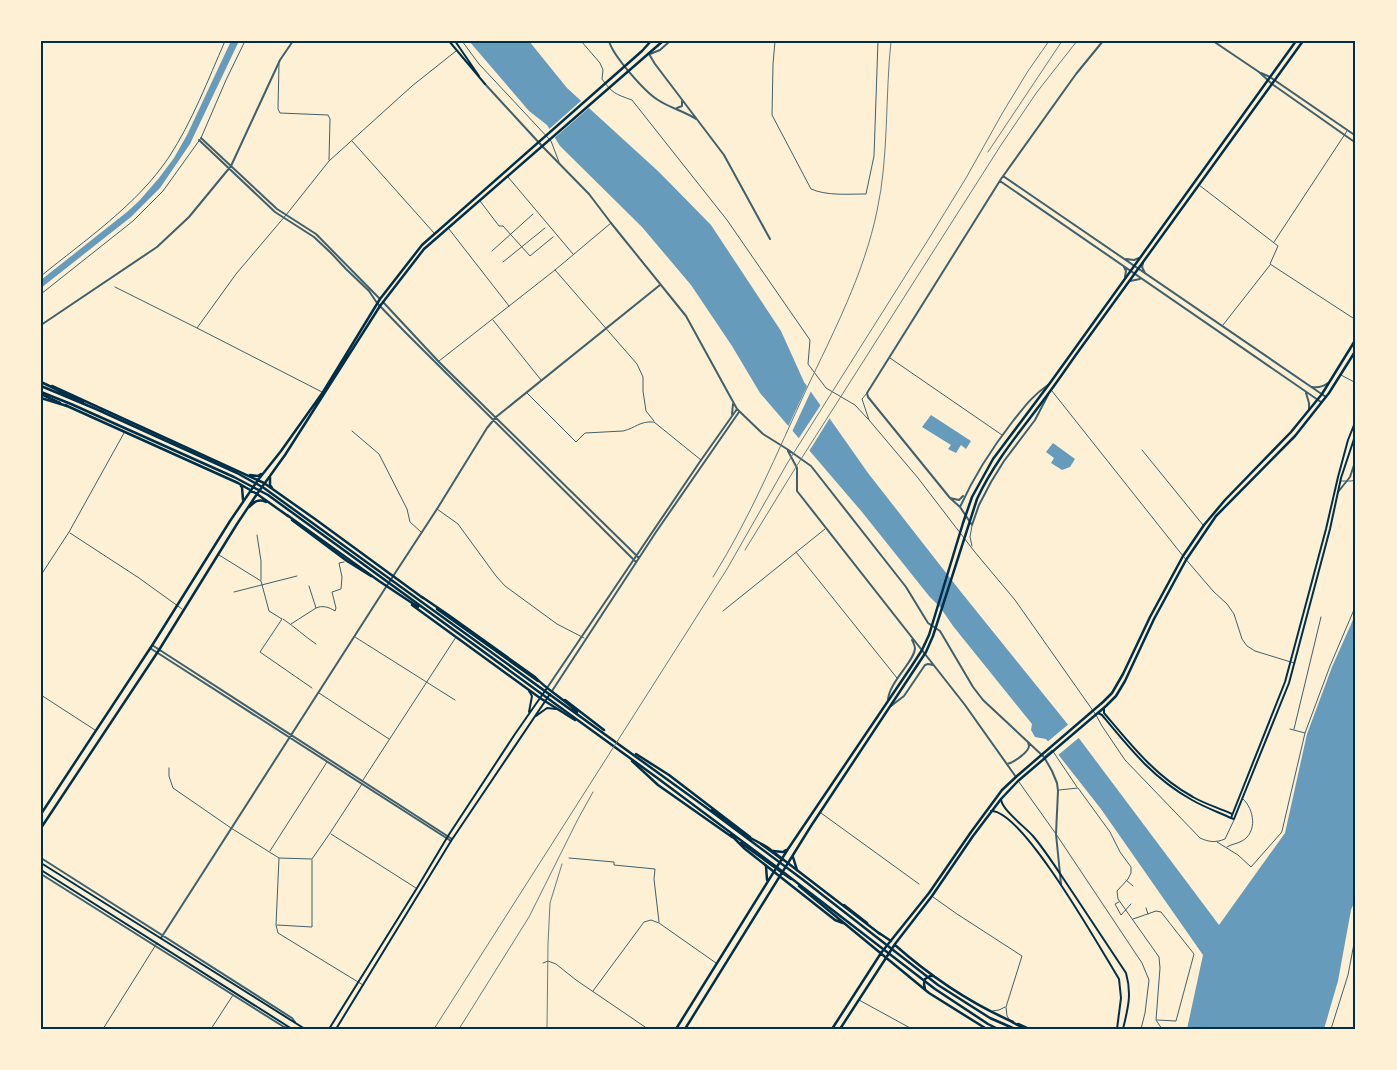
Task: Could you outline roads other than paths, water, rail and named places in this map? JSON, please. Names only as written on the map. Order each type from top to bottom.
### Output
[{"type":"main road","points":[[449,41],[485,84]]},
{"type":"main road","points":[[455,41],[485,84]]},
{"type":"main road","points":[[41,828],[158,651],[245,512],[285,455],[380,306],[420,254],[663,41]]},
{"type":"main road","points":[[676,1029],[788,849],[922,650],[972,497],[993,459],[1050,383],[1296,41]]},
{"type":"main road","points":[[685,1029],[820,812],[926,652],[933,636],[967,524],[984,483],[998,461],[1303,41]]},
{"type":"main road","points":[[41,814],[151,647],[243,501],[282,451],[322,392],[377,303],[412,256],[434,234],[642,51],[649,42]]},
{"type":"main road","points":[[832,1029],[881,953],[929,893],[1002,790],[1110,695],[1123,674],[1182,556],[1225,500],[1291,432],[1318,400],[1356,339]]},
{"type":"main road","points":[[840,1029],[894,944],[932,896],[991,811],[1019,780],[1114,698],[1186,560],[1216,516],[1295,436],[1322,403],[1356,350]]},
{"type":"main road","points":[[41,382],[96,409]]},
{"type":"main road","points":[[41,382],[264,483],[604,730]]},
{"type":"main road","points":[[41,386],[96,409],[264,488],[704,806],[802,879],[938,985],[990,1018],[1014,1029]]},
{"type":"main road","points":[[41,394],[47,400],[67,406]]},
{"type":"main road","points":[[41,394],[251,490],[379,581],[428,612]]},
{"type":"main road","points":[[41,394],[71,404],[216,469],[268,495],[701,810],[908,970],[998,1029]]},
{"type":"main road","points":[[1231,818],[1285,682],[1348,440],[1356,420]]},
{"type":"main road","points":[[1096,715],[1102,715],[1140,760],[1167,784],[1196,802],[1234,819],[1289,683],[1330,530],[1338,492],[1356,433]]},
{"type":"main road","points":[[248,475],[258,476],[265,472]]},
{"type":"main road","points":[[270,476],[270,485],[275,491]]},
{"type":"main road","points":[[238,483],[242,487],[243,501]]},
{"type":"main road","points":[[245,512],[254,502],[264,500],[286,514],[347,561],[457,636],[540,698],[600,737]]},
{"type":"main road","points":[[422,597],[535,677],[586,720]]},
{"type":"main road","points":[[526,687],[532,696],[528,716]]},
{"type":"main road","points":[[328,1029],[447,837],[547,688]]},
{"type":"main road","points":[[336,1029],[451,840],[552,691]]},
{"type":"main road","points":[[1110,695],[1114,698]]},
{"type":"main road","points":[[534,718],[547,708],[554,708],[564,713]]},
{"type":"main road","points":[[1104,708],[1104,713],[1155,771],[1194,798],[1236,816]]},
{"type":"main road","points":[[636,754],[669,775],[797,872],[854,912],[880,934]]},
{"type":"main road","points":[[632,761],[658,785],[794,881],[925,990],[962,1015],[986,1028]]},
{"type":"main road","points":[[1001,799],[1004,809],[1032,836],[1060,873],[1126,973],[1130,986],[1124,1029]]},
{"type":"main road","points":[[704,806],[716,812],[747,836],[767,847],[935,976],[987,1011],[1029,1029]]},
{"type":"main road","points":[[701,810],[734,837],[745,849],[835,920],[843,923]]},
{"type":"main road","points":[[991,811],[996,811],[1007,818],[1052,870],[1119,979],[1121,998],[1117,1029]]},
{"type":"main road","points":[[766,849],[783,852],[788,849]]},
{"type":"main road","points":[[792,856],[797,872]]},
{"type":"main road","points":[[759,857],[766,866],[767,883]]},
{"type":"main road","points":[[41,863],[305,1029]]},
{"type":"main road","points":[[41,870],[234,994],[291,1028]]},
{"type":"main road","points":[[777,881],[783,879],[794,881]]},
{"type":"main road","points":[[925,990],[925,979],[935,976]]},
{"type":"main road","points":[[1012,1022],[1025,1029]]},
{"type":"street","points":[[41,276],[126,207],[149,183],[168,158],[181,136],[225,41]]},
{"type":"street","points":[[41,294],[133,221],[163,191],[201,138],[226,80],[246,41]]},
{"type":"street","points":[[41,325],[157,246],[189,217],[230,167],[280,62],[293,41]]},
{"type":"street","points":[[462,41],[479,64],[551,141],[560,164]]},
{"type":"street","points":[[580,41],[600,64],[603,70],[602,79],[611,91],[632,100],[727,220],[810,340],[808,364],[826,388],[855,405],[870,420],[918,478],[974,551],[1015,600],[1130,765],[1200,838],[1217,842],[1238,855],[1251,867],[1282,831],[1305,733],[1330,666],[1356,606]]},
{"type":"street","points":[[609,41],[620,61],[651,95],[658,101],[698,121]]},
{"type":"street","points":[[670,41],[660,50],[648,55],[724,155],[770,239]]},
{"type":"street","points":[[774,41],[772,115],[811,189],[817,192],[837,194],[866,194],[874,156],[878,41]]},
{"type":"street","points":[[870,420],[862,399],[1003,176],[1076,74],[1103,41]]},
{"type":"street","points":[[1213,41],[1356,143]]},
{"type":"street","points":[[197,328],[236,274],[285,217],[329,161],[412,86],[456,51]]},
{"type":"street","points":[[280,62],[278,109],[280,113],[328,115],[330,119],[329,161]]},
{"type":"street","points":[[1259,72],[1275,80],[1356,136]]},
{"type":"street","points":[[485,84],[589,194],[686,316],[737,410],[763,434],[811,466],[906,587],[928,623],[940,631],[973,687],[983,700],[1044,757],[1057,783],[1056,834],[1061,884]]},
{"type":"street","points":[[675,108],[682,106],[681,99]]},
{"type":"street","points":[[1273,242],[1348,130]]},
{"type":"street","points":[[201,138],[230,167]]},
{"type":"street","points":[[199,140],[285,217],[314,237],[369,291],[377,303],[636,562]]},
{"type":"street","points":[[351,140],[434,234]]},
{"type":"street","points":[[508,176],[573,254]]},
{"type":"street","points":[[1003,176],[1326,397]]},
{"type":"street","points":[[1000,181],[1322,403]]},
{"type":"street","points":[[1198,185],[1278,246],[1270,264],[1222,326]]},
{"type":"street","points":[[480,200],[499,226],[503,226],[530,256],[553,237]]},
{"type":"street","points":[[492,251],[533,214]]},
{"type":"street","points":[[285,217],[316,234],[439,362],[639,558]]},
{"type":"street","points":[[439,362],[611,223]]},
{"type":"street","points":[[448,228],[509,306]]},
{"type":"street","points":[[503,262],[545,228]]},
{"type":"street","points":[[1125,259],[1134,260],[1141,257]]},
{"type":"street","points":[[1143,261],[1142,266],[1145,273]]},
{"type":"street","points":[[1270,264],[1356,320]]},
{"type":"street","points":[[1122,265],[1126,271],[1125,279]]},
{"type":"street","points":[[555,270],[637,364],[643,377],[646,411],[654,422],[701,460]]},
{"type":"street","points":[[1128,282],[1142,278]]},
{"type":"street","points":[[161,938],[493,420],[660,284]]},
{"type":"street","points":[[115,287],[322,392]]},
{"type":"street","points":[[492,319],[541,380]]},
{"type":"street","points":[[889,358],[1002,434]]},
{"type":"street","points":[[1340,375],[1356,383]]},
{"type":"street","points":[[1310,386],[1318,388],[1330,382]]},
{"type":"street","points":[[960,508],[985,460],[1002,434],[1034,395],[1050,383]]},
{"type":"street","points":[[974,551],[970,537],[979,505],[1004,461],[1035,420],[1051,390],[1182,556],[1213,592],[1227,604],[1234,614],[1242,639],[1247,646],[1254,651],[1294,663]]},
{"type":"street","points":[[1305,391],[1308,397],[1309,411]]},
{"type":"street","points":[[527,392],[576,442],[585,434],[623,431],[638,424],[654,422]]},
{"type":"street","points":[[867,393],[872,403],[972,525]]},
{"type":"street","points":[[731,416],[732,401]]},
{"type":"street","points":[[547,688],[731,416],[737,410]]},
{"type":"street","points":[[552,691],[636,562],[739,412]]},
{"type":"street","points":[[734,419],[743,416]]},
{"type":"street","points":[[352,431],[379,454],[407,510],[410,522],[422,532]]},
{"type":"street","points":[[41,575],[69,532],[124,433]]},
{"type":"street","points":[[788,449],[797,468],[796,491],[935,666],[1016,776]]},
{"type":"street","points":[[1142,450],[1204,525]]},
{"type":"street","points":[[1338,492],[1350,477],[1356,459]]},
{"type":"street","points":[[1341,481],[1356,480]]},
{"type":"street","points":[[950,498],[959,500],[967,492]]},
{"type":"street","points":[[437,509],[458,524],[505,586],[557,624],[585,639]]},
{"type":"street","points":[[723,612],[826,529]]},
{"type":"street","points":[[69,532],[139,578],[183,610]]},
{"type":"street","points":[[257,535],[261,561],[261,581],[269,611],[297,628],[299,633],[316,644]]},
{"type":"street","points":[[796,552],[898,678]]},
{"type":"street","points":[[218,554],[261,581]]},
{"type":"street","points":[[291,624],[316,608],[324,606],[335,611],[332,592],[340,589],[342,577],[339,563],[344,562]]},
{"type":"street","points":[[234,592],[297,576]]},
{"type":"street","points":[[309,586],[316,608]]},
{"type":"street","points":[[1294,730],[1320,617]]},
{"type":"street","points":[[282,619],[260,652],[312,688]]},
{"type":"street","points":[[276,925],[312,926],[312,859],[457,636]]},
{"type":"street","points":[[355,637],[455,700]]},
{"type":"street","points":[[912,638],[915,648],[913,655]]},
{"type":"street","points":[[151,647],[292,735],[451,840]]},
{"type":"street","points":[[888,702],[890,690],[918,647]]},
{"type":"street","points":[[158,651],[290,738],[363,782]]},
{"type":"street","points":[[890,707],[904,696],[929,659]]},
{"type":"street","points":[[925,665],[935,666]]},
{"type":"street","points":[[318,692],[390,739]]},
{"type":"street","points":[[41,695],[96,730]]},
{"type":"street","points":[[1290,729],[1305,733]]},
{"type":"street","points":[[1011,769],[1011,765],[1029,748],[1027,740]]},
{"type":"street","points":[[1044,757],[1052,750],[1110,832],[1120,852],[1131,867],[1131,872],[1116,891],[1120,901],[1159,957],[1160,968],[1156,1020],[1162,1029]]},
{"type":"street","points":[[269,852],[328,762]]},
{"type":"street","points":[[1007,764],[1013,763]]},
{"type":"street","points":[[169,768],[168,776],[173,788],[231,828],[279,858],[312,859]]},
{"type":"street","points":[[1019,780],[1142,963],[1149,980],[1141,1029]]},
{"type":"street","points":[[1058,791],[1078,788]]},
{"type":"street","points":[[1226,848],[1242,841],[1248,836],[1252,828],[1251,809],[1243,798]]},
{"type":"street","points":[[820,812],[919,884]]},
{"type":"street","points":[[1217,842],[1225,839],[1234,819]]},
{"type":"street","points":[[330,833],[417,888]]},
{"type":"street","points":[[41,858],[292,1018],[295,1022]]},
{"type":"street","points":[[279,858],[276,925],[278,933],[363,986]]},
{"type":"street","points":[[569,858],[614,862],[614,865],[655,869],[654,879],[659,923]]},
{"type":"street","points":[[41,874],[155,947],[234,994],[211,1029]]},
{"type":"street","points":[[1126,880],[1133,886]]},
{"type":"street","points":[[932,896],[1022,956],[1006,1007],[1006,1016],[1012,1022]]},
{"type":"street","points":[[1120,901],[1115,904],[1121,915],[1131,904]]},
{"type":"street","points":[[1146,908],[1148,914]]},
{"type":"street","points":[[1132,919],[1156,911],[1161,912],[1194,954],[1176,1021],[1156,1020]]},
{"type":"street","points":[[593,991],[644,922],[651,920],[659,923],[716,964]]},
{"type":"street","points":[[1331,1029],[1348,975],[1356,933]]},
{"type":"street","points":[[103,1029],[157,943]]},
{"type":"street","points":[[543,963],[548,961],[556,964],[648,1029]]},
{"type":"street","points":[[858,1000],[912,1029]]},
{"type":"street","points":[[987,1011],[1006,1007]]},
{"type":"water","points":[[231,41],[239,41],[190,144],[160,188],[131,217],[41,288],[41,280],[127,212],[159,178],[174,158],[187,135]]},
{"type":"water","points":[[469,41],[529,41],[567,88],[659,172],[711,225],[781,331],[804,382],[868,473],[1078,737],[1219,925],[1285,833],[1307,734],[1332,667],[1356,613],[1356,898],[1351,910],[1338,981],[1324,1029],[1187,1029],[1203,955],[1101,809],[1046,739],[1035,737],[1031,730],[1032,724],[953,626],[940,607],[760,393],[732,346],[691,285],[642,227],[560,146],[547,125],[529,111]]},
{"type":"water","points":[[931,415],[971,441],[966,449],[961,445],[956,453],[948,449],[951,445],[922,427]]},
{"type":"water","points":[[1053,443],[1075,459],[1070,467],[1062,470],[1051,463],[1054,458],[1046,452]]},
{"type":"railway","points":[[713,577],[763,485],[837,325],[864,258],[881,190],[891,41]]},
{"type":"railway","points":[[434,1029],[727,569],[788,462],[928,240],[1028,71],[1049,41]]},
{"type":"railway","points":[[988,152],[1062,41]]},
{"type":"railway","points":[[745,550],[1001,145],[1037,92],[1077,41]]},
{"type":"railway","points":[[459,1029],[529,917],[593,792]]},
{"type":"railway","points":[[547,1029],[550,903],[562,864]]}]
